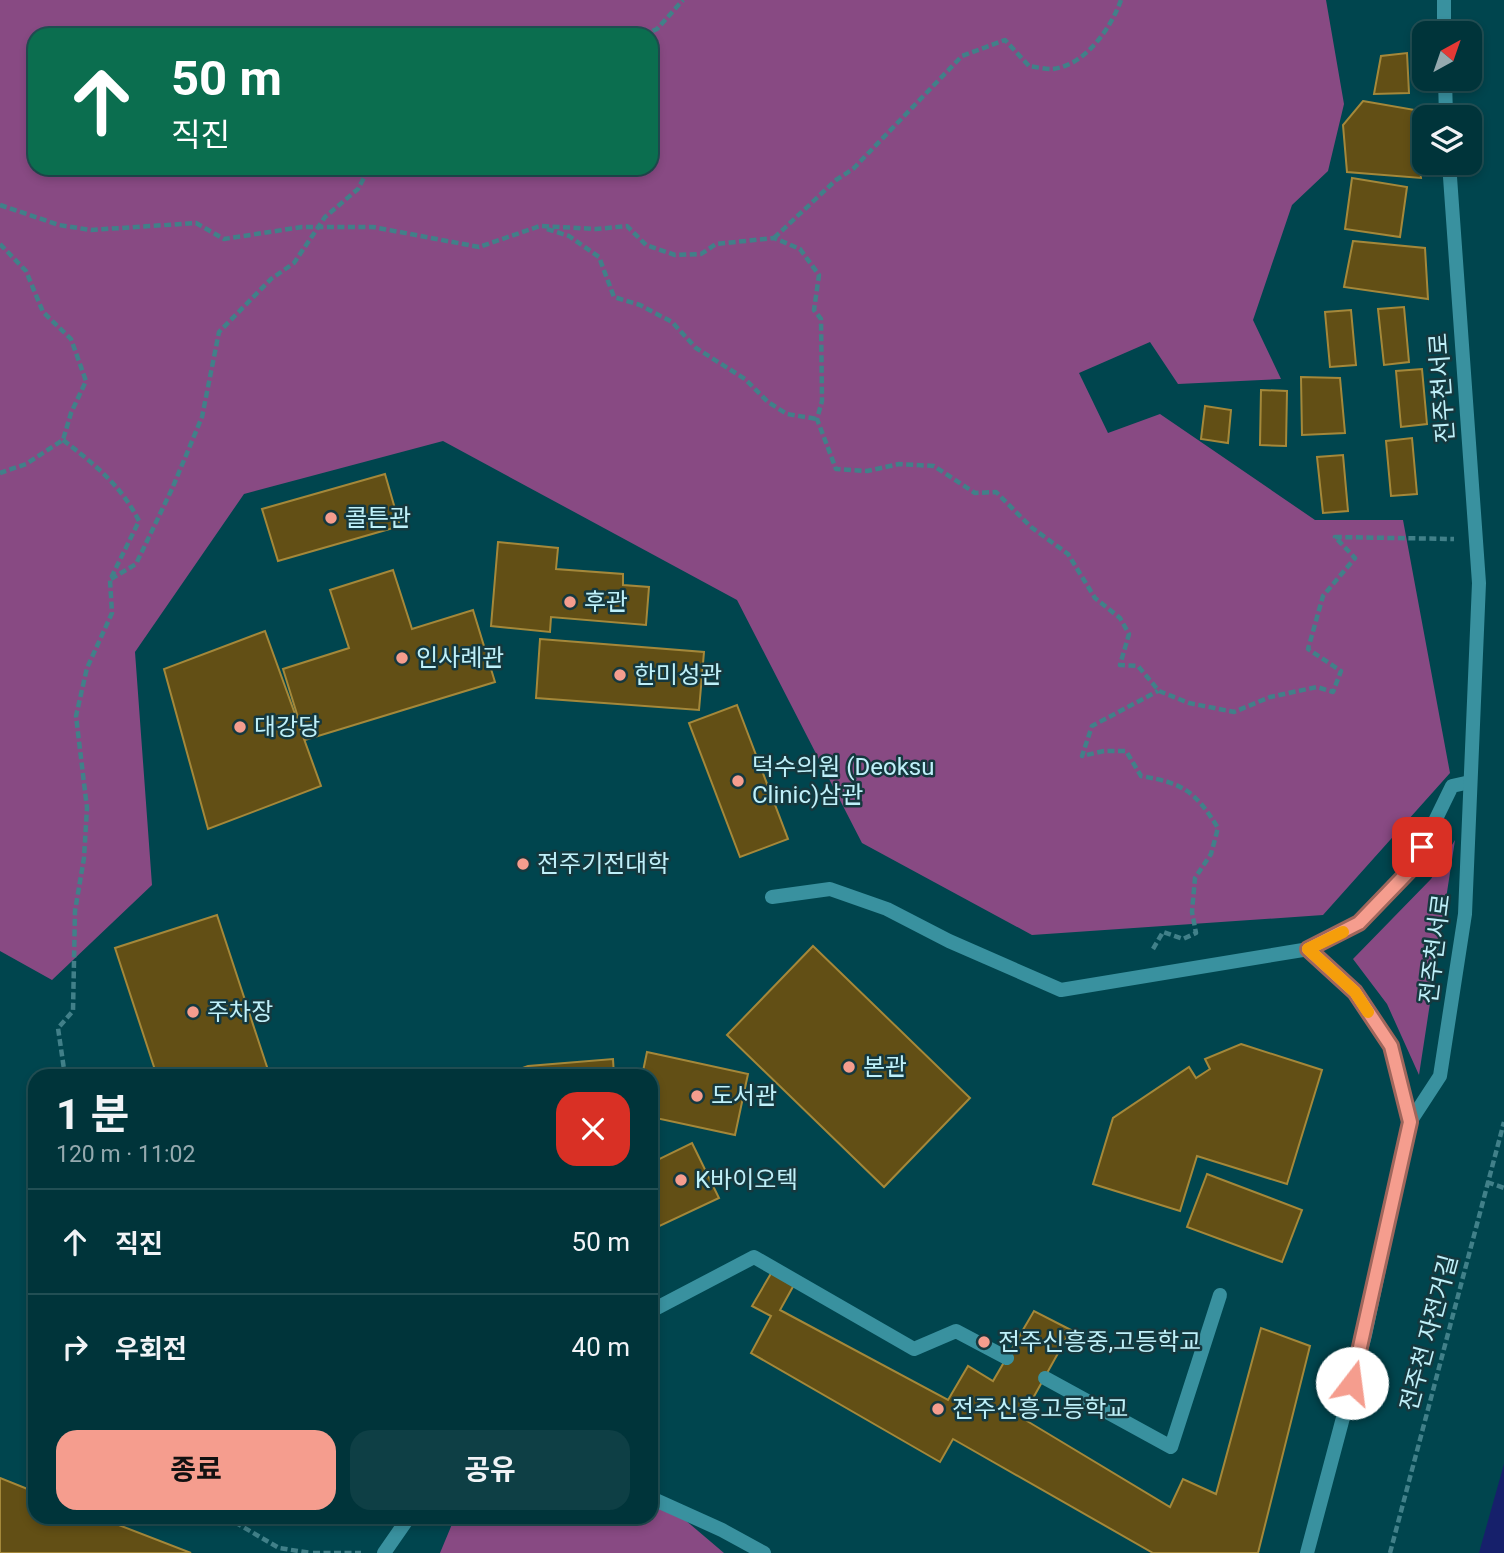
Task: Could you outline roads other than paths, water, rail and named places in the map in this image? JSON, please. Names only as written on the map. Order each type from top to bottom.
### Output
[{"type":"street","points":[[1444,0],[1444,21]]},
{"type":"street","name":"전주천서로","points":[[1307,1553],[1365,1335],[1410,1122],[1440,1076],[1465,914],[1479,583],[1450,175]]},
{"type":"street","points":[[772,897],[830,888],[887,909],[949,941],[1061,990],[1308,949],[1359,923],[1412,868],[1452,786],[1470,782]]},
{"type":"street","points":[[1308,949],[1355,992],[1391,1046],[1410,1122]]},
{"type":"street","points":[[658,1307],[754,1257],[914,1349],[956,1331],[1007,1358]]},
{"type":"street","points":[[1045,1378],[1171,1447],[1220,1295]]},
{"type":"street","points":[[658,1501],[722,1530],[764,1553]]},
{"type":"street","points":[[384,1553],[405,1524]]},
{"type":"place","name":"콜튼관","points":[[331,518]]},
{"type":"place","name":"후관","points":[[570,602]]},
{"type":"place","name":"인사례관","points":[[402,658]]},
{"type":"place","name":"한미성관","points":[[620,675]]},
{"type":"place","name":"대강당","points":[[240,727]]},
{"type":"place","name":"덕수의원 (Deoksu Clinic)삼관","points":[[738,781]]},
{"type":"place","name":"전주기전대학","points":[[523,864]]},
{"type":"place","name":"주차장","points":[[193,1012]]},
{"type":"place","name":"본관","points":[[849,1067]]},
{"type":"place","name":"도서관","points":[[697,1096]]},
{"type":"place","name":"K바이오텍","points":[[681,1180]]},
{"type":"place","name":"전주신흥중,고등학교","points":[[984,1342]]},
{"type":"place","name":"전주신흥고등학교","points":[[938,1409]]}]
